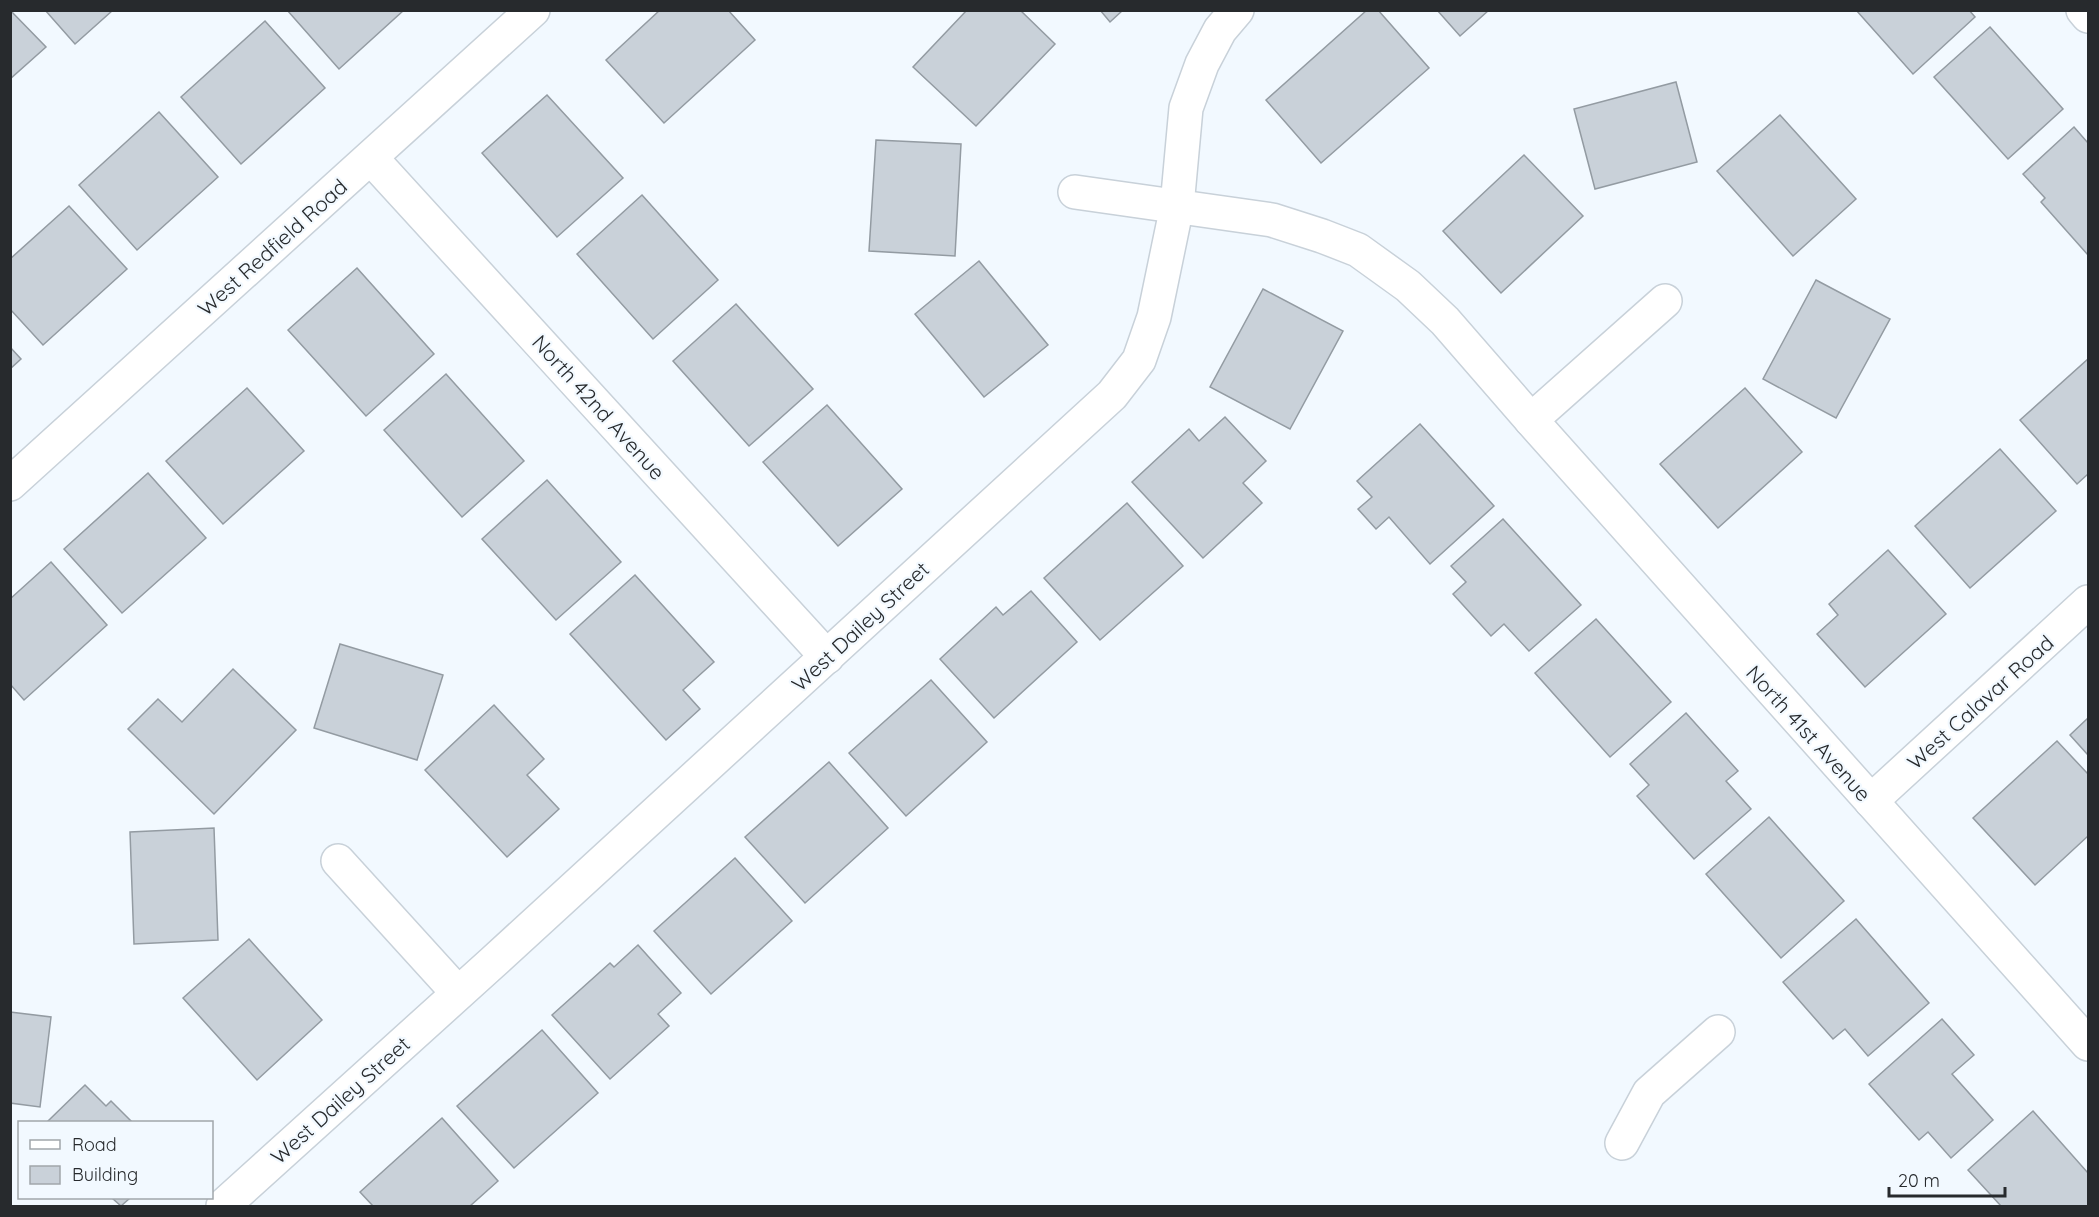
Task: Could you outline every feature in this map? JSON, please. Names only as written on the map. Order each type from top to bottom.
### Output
[{"type":"street","name":"West Redfield Road","points":[[10,484],[533,10]]},
{"type":"street","name":"West Dailey Street","points":[[223,1206],[1112,395],[1139,360],[1154,317],[1177,206],[1186,108],[1202,64],[1220,30],[1237,10]]},
{"type":"street","points":[[2084,10],[2088,16]]},
{"type":"street","name":"North 42nd Avenue","points":[[371,158],[827,657]]},
{"type":"street","points":[[1075,192],[1177,206]]},
{"type":"street","name":"North 41st Avenue","points":[[1177,206],[1272,220],[1322,236],[1358,250],[1408,286],[1445,321],[1530,420],[2088,1044]]},
{"type":"street","points":[[1530,420],[1665,301]]},
{"type":"street","name":"West Calavar Road","points":[[1871,801],[2088,602]]},
{"type":"street","points":[[338,861],[458,993]]},
{"type":"street","points":[[1622,1143],[1649,1093],[1718,1032]]},
{"type":"building","points":[[10,10],[46,47],[10,79]]},
{"type":"building","points":[[45,10],[113,10],[75,44]]},
{"type":"building","points":[[287,10],[404,10],[339,69]]},
{"type":"building","points":[[660,10],[728,10],[755,40],[664,123],[606,60]]},
{"type":"building","points":[[967,10],[1020,10],[1055,44],[976,126],[913,67]]},
{"type":"building","points":[[1100,10],[1123,10],[1110,22]]},
{"type":"building","points":[[1367,10],[1378,10],[1429,68],[1321,163],[1266,100]]},
{"type":"building","points":[[1437,10],[1489,10],[1460,36]]},
{"type":"building","points":[[1856,10],[1969,10],[1975,17],[1913,74]]},
{"type":"building","points":[[265,21],[325,88],[241,164],[181,97]]},
{"type":"building","points":[[1990,27],[2063,109],[2008,159],[1934,77]]},
{"type":"building","points":[[1676,82],[1697,162],[1595,189],[1574,109]]},
{"type":"building","points":[[547,95],[623,178],[557,237],[482,153]]},
{"type":"building","points":[[159,112],[218,177],[137,250],[79,185]]},
{"type":"building","points":[[1780,115],[1856,199],[1793,256],[1717,171]]},
{"type":"building","points":[[2074,127],[2088,143],[2088,255],[2041,202],[2045,198],[2023,174]]},
{"type":"building","points":[[876,140],[961,144],[955,256],[869,251]]},
{"type":"building","points":[[1524,155],[1583,216],[1501,293],[1443,231]]},
{"type":"building","points":[[642,195],[718,280],[653,339],[577,254]]},
{"type":"building","points":[[69,206],[127,269],[43,345],[10,309],[10,259]]},
{"type":"building","points":[[979,261],[1048,345],[984,397],[915,314]]},
{"type":"building","points":[[357,268],[434,354],[366,416],[288,330]]},
{"type":"building","points":[[1816,280],[1890,319],[1836,418],[1763,379]]},
{"type":"building","points":[[1263,289],[1343,331],[1290,429],[1210,387]]},
{"type":"building","points":[[736,304],[813,389],[749,446],[673,361]]},
{"type":"building","points":[[10,347],[21,359],[10,369]]},
{"type":"building","points":[[2088,359],[2088,474],[2077,484],[2020,420]]},
{"type":"building","points":[[446,374],[524,461],[462,517],[384,430]]},
{"type":"building","points":[[247,388],[304,451],[223,524],[166,461]]},
{"type":"building","points":[[1745,388],[1802,452],[1718,528],[1660,464]]},
{"type":"building","points":[[827,405],[902,489],[838,546],[763,462]]},
{"type":"building","points":[[1225,417],[1266,461],[1243,483],[1262,503],[1203,558],[1132,482],[1189,429],[1199,441]]},
{"type":"building","points":[[1420,424],[1494,506],[1430,564],[1389,517],[1376,529],[1358,509],[1372,497],[1357,481]]},
{"type":"building","points":[[2000,449],[2056,511],[1970,588],[1915,526]]},
{"type":"building","points":[[148,473],[206,538],[122,613],[64,549]]},
{"type":"building","points":[[547,480],[621,562],[556,620],[482,539]]},
{"type":"building","points":[[1127,503],[1183,566],[1100,640],[1044,578]]},
{"type":"building","points":[[1503,519],[1581,605],[1529,651],[1504,624],[1491,636],[1453,594],[1466,582],[1451,566]]},
{"type":"building","points":[[1888,550],[1946,614],[1865,687],[1817,634],[1838,615],[1829,604]]},
{"type":"building","points":[[51,562],[107,625],[24,700],[10,684],[10,599]]},
{"type":"building","points":[[635,575],[714,662],[683,690],[700,709],[666,740],[570,634]]},
{"type":"building","points":[[1031,591],[1077,642],[994,718],[940,659],[996,607],[1003,615]]},
{"type":"building","points":[[1596,619],[1671,702],[1610,757],[1535,673]]},
{"type":"building","points":[[340,644],[443,675],[417,760],[314,728]]},
{"type":"building","points":[[233,669],[296,730],[214,814],[128,729],[158,699],[182,722]]},
{"type":"building","points":[[931,680],[987,742],[906,816],[849,753]]},
{"type":"building","points":[[494,705],[544,759],[527,775],[559,809],[507,857],[425,770]]},
{"type":"building","points":[[1686,713],[1738,771],[1726,781],[1751,809],[1694,859],[1637,796],[1649,785],[1630,764]]},
{"type":"building","points":[[2088,718],[2088,755],[2070,735]]},
{"type":"building","points":[[2057,741],[2088,774],[2088,836],[2035,885],[1973,818]]},
{"type":"building","points":[[829,762],[888,828],[805,903],[745,837]]},
{"type":"building","points":[[1769,817],[1844,901],[1781,958],[1706,874]]},
{"type":"building","points":[[214,828],[218,940],[134,944],[130,832]]},
{"type":"building","points":[[735,858],[792,921],[711,994],[654,931]]},
{"type":"building","points":[[1856,919],[1929,1003],[1868,1056],[1845,1029],[1833,1039],[1783,982]]},
{"type":"building","points":[[249,939],[322,1020],[257,1080],[183,998]]},
{"type":"building","points":[[638,945],[681,993],[658,1014],[669,1026],[610,1079],[552,1015],[610,963],[614,967]]},
{"type":"building","points":[[10,1012],[51,1017],[40,1107],[10,1103]]},
{"type":"building","points":[[1942,1019],[1974,1055],[1952,1074],[1993,1120],[1951,1158],[1928,1132],[1919,1140],[1869,1084]]},
{"type":"building","points":[[542,1030],[598,1093],[514,1168],[457,1106]]},
{"type":"building","points":[[85,1085],[106,1106],[111,1101],[131,1121],[48,1121]]},
{"type":"building","points":[[2033,1111],[2088,1173],[2088,1206],[2001,1206],[1968,1170]]},
{"type":"building","points":[[442,1118],[498,1181],[470,1206],[373,1206],[360,1192]]},
{"type":"building","points":[[113,1199],[129,1199],[121,1206]]}]
